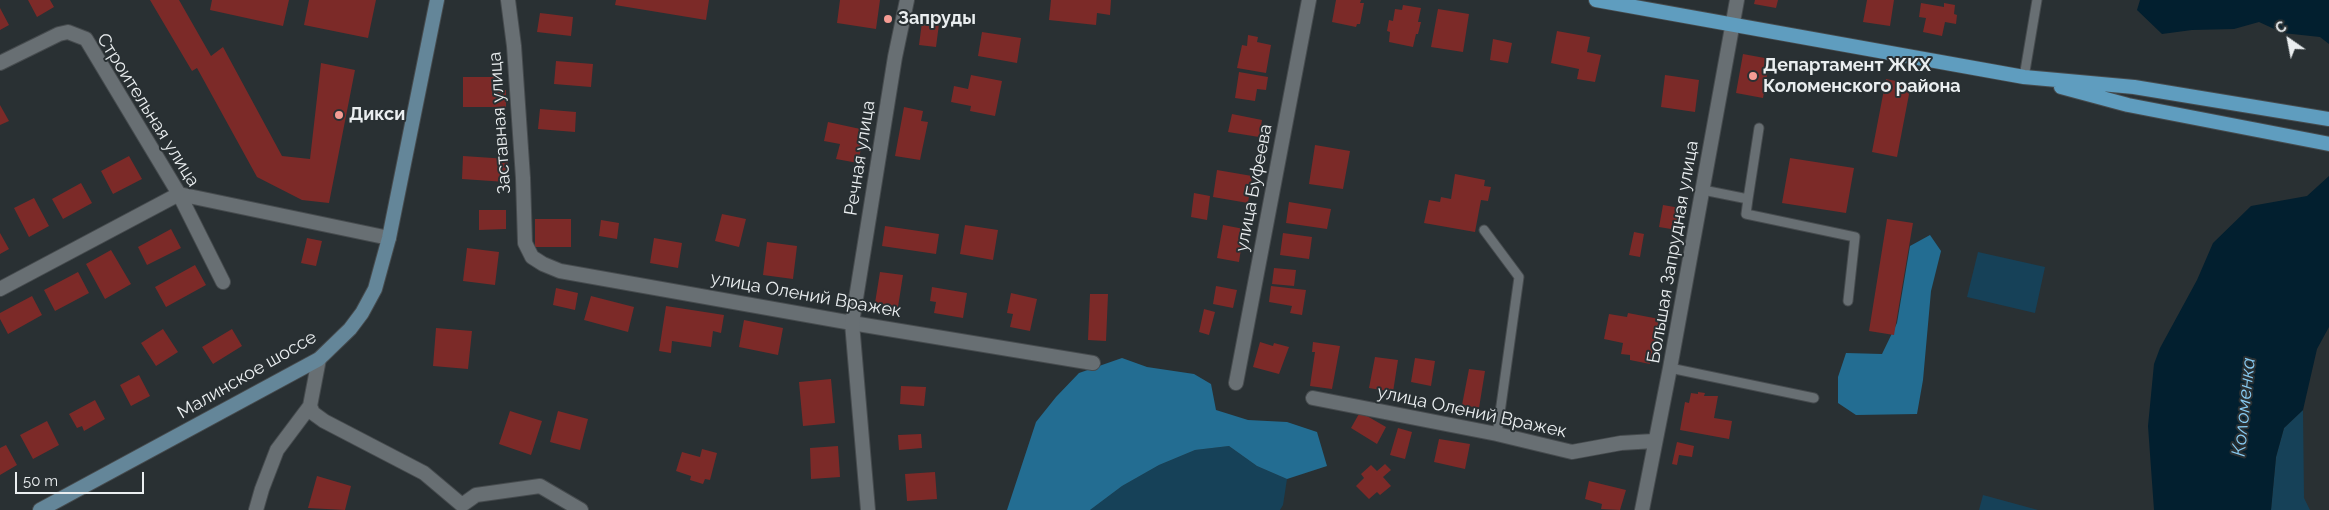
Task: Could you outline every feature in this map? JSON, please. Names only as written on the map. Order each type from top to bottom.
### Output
[{"type":"main road","name":"Малинское шоссе","points":[[40,510],[319,359],[339,341],[362,313],[375,289],[389,238],[437,0]]},
{"type":"main road","points":[[1596,0],[2024,77],[2134,88],[2329,119]]},
{"type":"main road","points":[[2024,77],[2128,105],[2329,144]]},
{"type":"street","name":"Заставная улица","points":[[508,0],[514,46],[523,178],[525,243]]},
{"type":"street","name":"Речная улица","points":[[868,510],[852,323],[907,0]]},
{"type":"street","name":"улица Буфеева","points":[[1236,383],[1309,0]]},
{"type":"street","name":"Большая Запрудная улица","points":[[1642,510],[1704,190],[1737,0]]},
{"type":"street","name":"Строительная улица","points":[[0,63],[59,34],[68,32],[86,40],[178,194],[223,282]]},
{"type":"street","points":[[0,289],[178,194],[389,238]]},
{"type":"street","name":"улица Олений Вражек","points":[[525,243],[532,257],[560,271],[852,323],[1093,363]]},
{"type":"street","points":[[256,510],[277,450],[310,406],[319,359]]},
{"type":"street","name":"улица Олений Вражек","points":[[1313,398],[1497,434],[1572,452],[1621,442],[1654,441]]},
{"type":"street","points":[[310,406],[313,412],[324,421],[424,473],[463,508],[476,495],[540,486],[581,510]]},
{"type":"lane","points":[[2024,77],[2037,0]]},
{"type":"lane","points":[[1759,128],[1746,214],[1855,237],[1848,301]]},
{"type":"lane","points":[[1704,190],[1748,199]]},
{"type":"lane","points":[[1484,230],[1519,276],[1497,434]]},
{"type":"lane","points":[[1670,368],[1814,398]]},
{"type":"shaded area","points":[[1930,235],[1941,251],[1931,291],[1923,380],[1917,414],[1856,415],[1838,403],[1838,377],[1846,353],[1882,354],[1897,323],[1910,246]]},
{"type":"shaded area","points":[[1978,252],[2045,267],[2035,313],[1967,297]]},
{"type":"shaded area","points":[[1122,358],[1147,367],[1194,374],[1211,384],[1216,410],[1248,420],[1287,422],[1317,432],[1327,466],[1287,479],[1257,466],[1229,446],[1195,450],[1159,465],[1122,486],[1090,510],[1007,510],[1036,422],[1079,373]]},
{"type":"shaded area","points":[[2303,410],[2304,498],[2310,510],[2271,510],[2276,457],[2284,428]]},
{"type":"shaded area","points":[[1229,446],[1257,466],[1287,479],[1283,505],[1280,510],[1090,510],[1122,486],[1159,465],[1195,450]]},
{"type":"shaded area","points":[[1983,495],[2038,510],[1979,510]]},
{"type":"water","points":[[2140,0],[2329,0],[2329,44],[2320,37],[2283,33],[2259,22],[2234,29],[2192,30],[2162,34],[2137,10]]},
{"type":"water","name":"Коломенка","points":[[2329,176],[2329,327],[2317,349],[2303,410],[2284,428],[2276,457],[2271,510],[2154,510],[2148,426],[2154,364],[2160,348],[2197,280],[2213,243],[2251,206],[2307,196]]},
{"type":"building","points":[[28,0],[50,0],[54,7],[37,17]]},
{"type":"building","points":[[150,0],[179,0],[211,56],[223,47],[282,156],[310,159],[321,63],[355,70],[329,203],[302,200],[257,177],[197,68],[192,71]]},
{"type":"building","points":[[212,0],[289,0],[283,26],[210,10]]},
{"type":"building","points":[[309,0],[376,0],[368,38],[304,25]]},
{"type":"building","points":[[616,0],[709,0],[706,20],[615,5]]},
{"type":"building","points":[[840,0],[880,0],[876,29],[837,23]]},
{"type":"building","points":[[1051,0],[1111,0],[1110,15],[1097,13],[1096,25],[1049,20]]},
{"type":"building","points":[[1336,0],[1361,0],[1360,3],[1364,3],[1360,24],[1357,24],[1356,27],[1332,22]]},
{"type":"building","points":[[1755,0],[1778,0],[1776,8],[1754,4]]},
{"type":"building","points":[[1867,0],[1894,0],[1890,26],[1863,22]]},
{"type":"building","points":[[1921,3],[1944,7],[1944,3],[1955,5],[1956,24],[1945,22],[1942,36],[1923,32],[1926,18],[1919,17]]},
{"type":"building","points":[[1403,5],[1421,8],[1418,22],[1421,22],[1413,47],[1389,42],[1390,32],[1387,31],[1389,20],[1393,21],[1395,9],[1402,10]]},
{"type":"building","points":[[0,8],[9,25],[0,30]]},
{"type":"building","points":[[1438,9],[1469,14],[1463,52],[1431,47]]},
{"type":"building","points":[[540,13],[573,17],[571,36],[537,32]]},
{"type":"building","points":[[922,22],[939,24],[936,47],[919,45]]},
{"type":"building","points":[[1557,31],[1590,37],[1587,52],[1601,55],[1595,82],[1577,79],[1579,69],[1551,63]]},
{"type":"building","points":[[982,32],[1021,38],[1017,63],[978,56]]},
{"type":"building","points":[[1248,35],[1258,37],[1257,42],[1271,45],[1266,73],[1237,68],[1242,45],[1247,46]]},
{"type":"building","points":[[1493,39],[1512,43],[1508,63],[1490,60]]},
{"type":"building","name":"Департамент ЖКХ Коломенского района","points":[[1743,54],[1770,59],[1763,98],[1736,93]]},
{"type":"building","points":[[556,61],[593,64],[591,87],[554,84]]},
{"type":"building","points":[[1239,72],[1268,77],[1266,90],[1257,89],[1255,101],[1235,98]]},
{"type":"building","points":[[971,75],[1002,81],[995,116],[970,111],[971,106],[951,102],[954,86],[968,89]]},
{"type":"building","points":[[1665,75],[1699,80],[1695,112],[1661,107]]},
{"type":"building","points":[[463,77],[495,77],[495,90],[506,90],[506,107],[463,107]]},
{"type":"building","points":[[1886,79],[1911,84],[1897,157],[1872,152]]},
{"type":"building","points":[[0,105],[9,121],[0,125]]},
{"type":"building","points":[[904,107],[923,111],[921,121],[928,122],[920,160],[895,156]]},
{"type":"building","points":[[540,109],[576,112],[575,132],[538,129]]},
{"type":"building","points":[[1232,114],[1262,120],[1259,137],[1228,132]]},
{"type":"building","points":[[828,122],[865,130],[858,163],[836,159],[840,144],[824,141]]},
{"type":"building","points":[[1315,145],[1350,151],[1343,189],[1309,184]]},
{"type":"building","points":[[129,156],[142,179],[113,194],[101,171]]},
{"type":"building","points":[[463,156],[508,159],[506,182],[462,179]]},
{"type":"building","points":[[1790,158],[1854,168],[1846,213],[1782,203]]},
{"type":"building","points":[[1217,170],[1252,176],[1248,203],[1213,197]]},
{"type":"building","points":[[1455,174],[1485,180],[1484,186],[1491,187],[1488,201],[1481,200],[1475,232],[1424,223],[1429,200],[1440,202],[1441,197],[1451,199]]},
{"type":"building","points":[[81,183],[92,203],[63,219],[52,199]]},
{"type":"building","points":[[1194,193],[1210,196],[1207,220],[1191,217]]},
{"type":"building","points":[[34,198],[49,226],[29,237],[14,208]]},
{"type":"building","points":[[1289,202],[1331,209],[1327,229],[1286,223]]},
{"type":"building","points":[[1663,205],[1680,208],[1677,230],[1659,227]]},
{"type":"building","points":[[479,210],[506,210],[506,229],[479,230]]},
{"type":"building","points":[[722,214],[746,219],[739,247],[715,241]]},
{"type":"building","points":[[535,219],[571,219],[571,247],[535,247]]},
{"type":"building","points":[[1887,219],[1913,223],[1894,335],[1869,331]]},
{"type":"building","points":[[601,220],[619,223],[617,239],[599,236]]},
{"type":"building","points":[[965,225],[998,230],[993,260],[960,254]]},
{"type":"building","points":[[1223,225],[1244,229],[1239,262],[1217,258]]},
{"type":"building","points":[[885,226],[939,234],[936,254],[882,246]]},
{"type":"building","points":[[171,229],[181,248],[147,265],[138,247]]},
{"type":"building","points":[[1634,232],[1644,234],[1640,257],[1629,255]]},
{"type":"building","points":[[0,233],[9,249],[0,254]]},
{"type":"building","points":[[1283,233],[1312,237],[1309,259],[1280,255]]},
{"type":"building","points":[[307,238],[322,241],[316,266],[301,263]]},
{"type":"building","points":[[654,238],[682,243],[678,268],[650,263]]},
{"type":"building","points":[[767,242],[797,246],[793,279],[763,275]]},
{"type":"building","points":[[467,248],[499,252],[495,285],[463,281]]},
{"type":"building","points":[[111,250],[131,284],[105,299],[86,264]]},
{"type":"building","points":[[195,265],[206,285],[166,307],[155,287]]},
{"type":"building","points":[[1274,268],[1296,270],[1294,286],[1272,284]]},
{"type":"building","points":[[78,272],[89,293],[55,311],[44,290]]},
{"type":"building","points":[[880,272],[903,275],[898,307],[875,303]]},
{"type":"building","points":[[1216,286],[1237,290],[1233,308],[1213,304]]},
{"type":"building","points":[[1271,286],[1306,290],[1302,315],[1290,313],[1292,306],[1269,302]]},
{"type":"building","points":[[932,287],[967,293],[963,318],[934,313],[936,302],[930,301]]},
{"type":"building","points":[[556,288],[578,293],[575,310],[553,305]]},
{"type":"building","points":[[1011,293],[1037,299],[1030,331],[1010,327],[1013,314],[1007,313]]},
{"type":"building","points":[[1090,294],[1108,294],[1106,341],[1088,340]]},
{"type":"building","points":[[32,296],[42,315],[8,334],[0,319],[0,313]]},
{"type":"building","points":[[591,296],[634,307],[628,332],[584,320]]},
{"type":"building","points":[[666,306],[724,315],[721,333],[713,331],[711,347],[672,341],[671,353],[659,351]]},
{"type":"building","points":[[1204,309],[1215,312],[1209,335],[1199,332]]},
{"type":"building","points":[[1628,313],[1659,319],[1650,364],[1630,360],[1630,355],[1621,354],[1623,343],[1604,339],[1609,314],[1627,317]]},
{"type":"building","points":[[744,320],[783,328],[778,355],[739,347]]},
{"type":"building","points":[[436,328],[472,331],[468,369],[433,366]]},
{"type":"building","points":[[163,329],[178,352],[156,366],[141,343]]},
{"type":"building","points":[[232,329],[242,346],[213,364],[202,347]]},
{"type":"building","points":[[1260,342],[1273,346],[1274,343],[1289,347],[1279,374],[1253,367]]},
{"type":"building","points":[[1313,342],[1340,346],[1332,389],[1310,386],[1315,352],[1312,352]]},
{"type":"building","points":[[1375,357],[1398,360],[1393,392],[1369,388]]},
{"type":"building","points":[[1415,358],[1435,361],[1431,386],[1411,382]]},
{"type":"building","points":[[1469,369],[1485,371],[1479,408],[1462,405]]},
{"type":"building","points":[[139,375],[150,396],[131,406],[120,385]]},
{"type":"building","points":[[831,379],[835,423],[803,426],[799,382]]},
{"type":"building","points":[[901,386],[926,387],[924,406],[900,404]]},
{"type":"building","points":[[1698,392],[1705,393],[1704,396],[1718,396],[1714,418],[1732,421],[1729,439],[1680,430],[1685,402],[1689,403],[1691,393],[1698,394]]},
{"type":"building","points":[[95,400],[105,419],[84,431],[82,426],[77,428],[69,414]]},
{"type":"building","points":[[510,411],[542,421],[531,455],[499,444]]},
{"type":"building","points":[[558,411],[588,419],[580,450],[550,442]]},
{"type":"building","points":[[1360,412],[1386,427],[1377,444],[1351,428]]},
{"type":"building","points":[[47,421],[59,445],[33,459],[20,435]]},
{"type":"building","points":[[1398,428],[1412,432],[1405,459],[1390,455]]},
{"type":"building","points":[[921,434],[922,448],[899,450],[898,435]]},
{"type":"building","points":[[1439,439],[1470,444],[1465,469],[1434,462]]},
{"type":"building","points":[[1677,442],[1694,446],[1692,457],[1679,455],[1677,465],[1672,464]]},
{"type":"building","points":[[6,445],[17,465],[0,475],[0,448]]},
{"type":"building","points":[[838,446],[840,477],[811,479],[810,448]]},
{"type":"building","points":[[702,449],[717,453],[710,480],[705,479],[703,484],[690,480],[691,476],[676,471],[682,452],[700,457]]},
{"type":"building","points":[[1385,464],[1391,470],[1383,477],[1391,486],[1380,495],[1377,492],[1369,499],[1356,486],[1364,478],[1361,474],[1371,465],[1377,471]]},
{"type":"building","points":[[935,472],[937,499],[907,501],[905,474]]},
{"type":"building","points":[[317,476],[351,486],[345,510],[308,508]]},
{"type":"building","points":[[1589,481],[1626,490],[1620,510],[1601,509],[1602,504],[1585,499]]},
{"type":"place","name":"Запруды","points":[[888,19]]},
{"type":"place","name":"Департамент ЖКХ Коломенского района","points":[[1753,76]]},
{"type":"place","name":"Дикси","points":[[339,115]]}]
